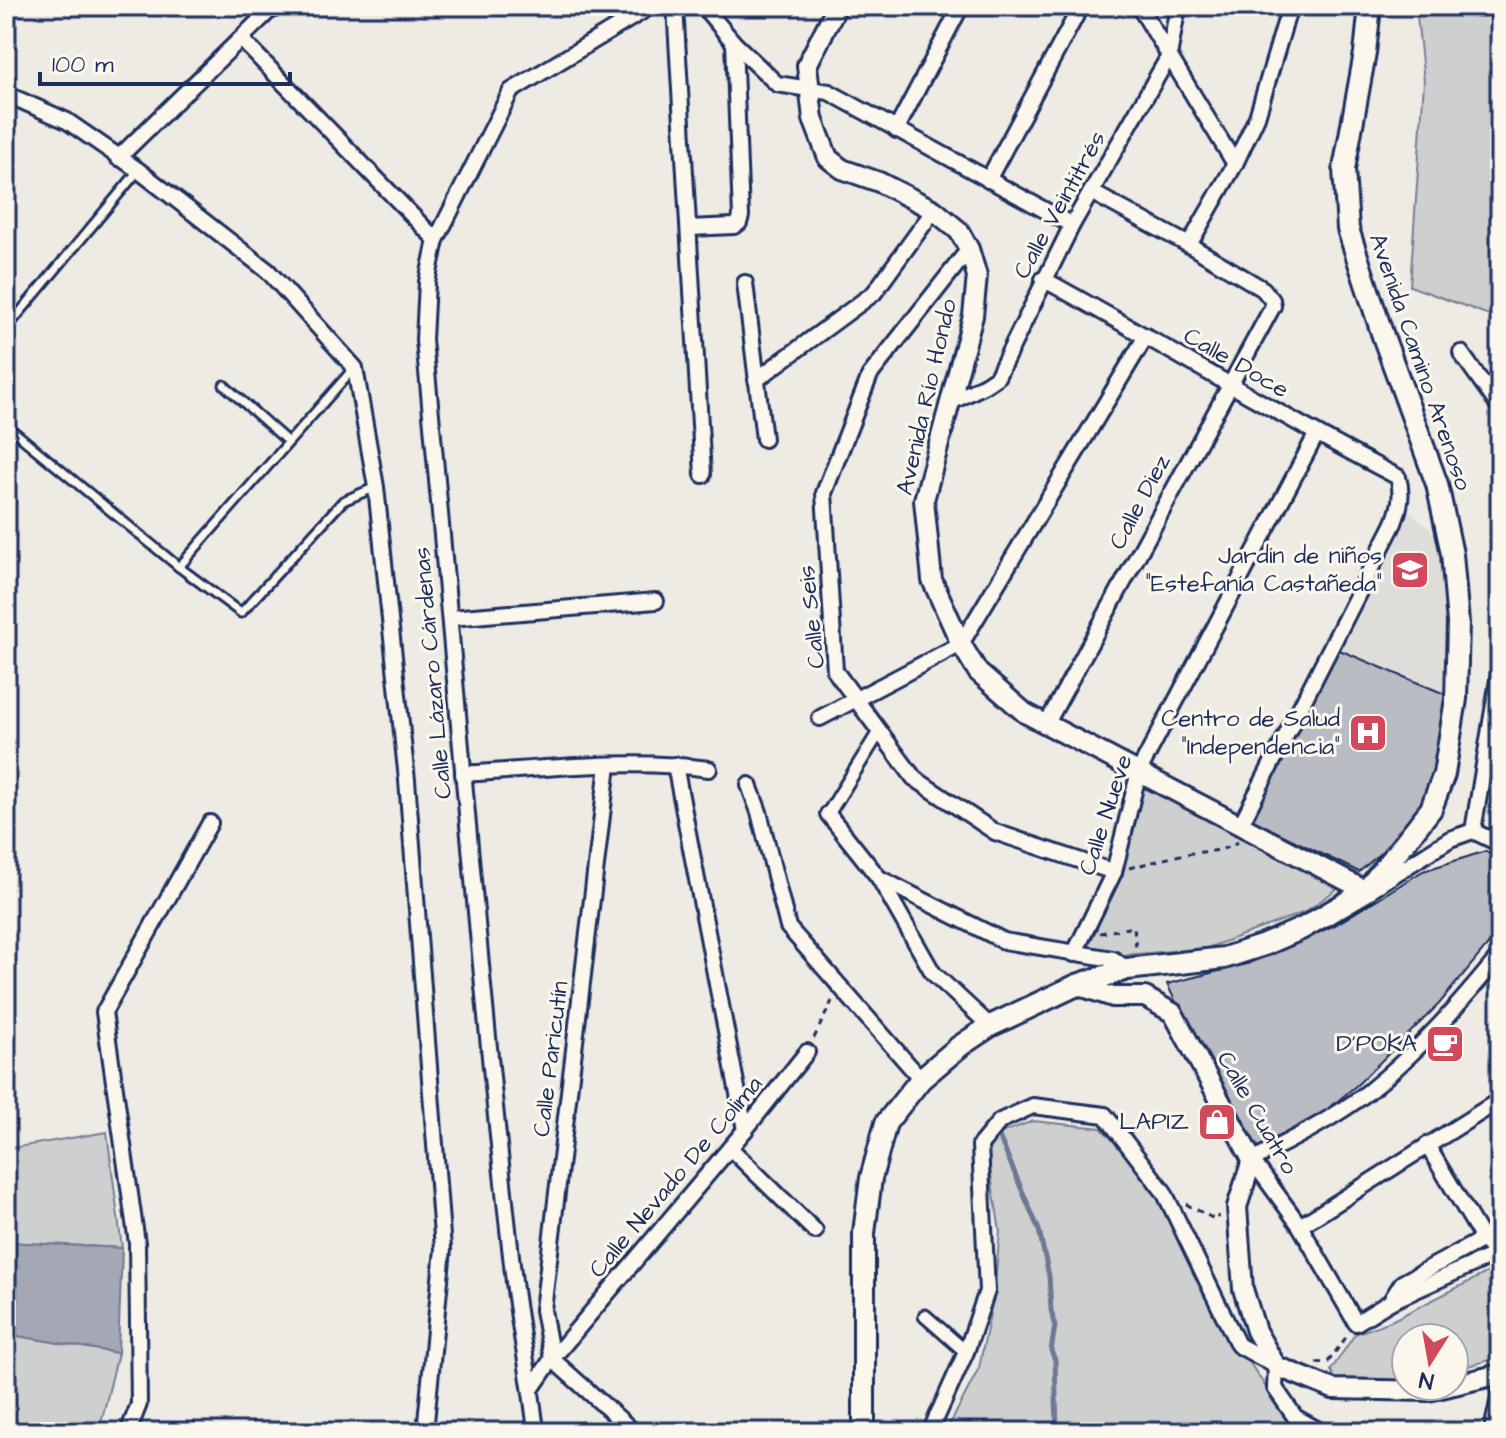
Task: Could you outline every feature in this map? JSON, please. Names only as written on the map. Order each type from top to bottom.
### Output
[{"type":"main road","name":"Avenida Camino Arenoso","points":[[864,1432],[864,1233],[871,1178],[886,1123],[921,1079],[960,1046],[990,1026],[1132,963],[1224,958],[1303,928],[1366,891],[1431,809],[1444,774],[1456,699],[1458,623],[1452,554],[1437,484],[1348,229],[1344,169],[1365,53],[1370,6]]},
{"type":"street","points":[[118,158],[268,12],[281,6]]},
{"type":"street","name":"Calle Lázaro Cárdenas","points":[[536,1432],[515,1285],[463,774],[424,340],[427,282],[436,240],[511,91],[651,6]]},
{"type":"street","points":[[675,6],[703,475]]},
{"type":"street","points":[[703,6],[734,43],[777,84],[829,92],[1072,225]]},
{"type":"street","name":"Avenida Río Hondo","points":[[837,6],[807,65],[813,119],[828,158],[842,169],[879,182],[934,210],[959,231],[969,249],[977,276],[973,316],[924,500],[932,580],[961,644],[978,672],[1025,713],[1366,891]]},
{"type":"street","points":[[896,130],[961,6]]},
{"type":"street","points":[[988,180],[1081,6]]},
{"type":"street","points":[[1139,6],[1235,164]]},
{"type":"street","name":"Calle Veintitrés","points":[[951,402],[997,377],[1043,279],[1169,56],[1178,6]]},
{"type":"street","points":[[1091,192],[1189,245],[1235,164],[1257,117],[1290,6]]},
{"type":"street","points":[[241,39],[436,240]]},
{"type":"street","points":[[689,228],[734,226],[741,216],[734,43]]},
{"type":"street","points":[[6,94],[67,121],[138,170],[268,271],[355,368],[376,487],[407,780],[443,1249],[425,1432]]},
{"type":"street","points":[[756,380],[874,293],[934,210]]},
{"type":"street","name":"Calle Diez","points":[[1046,725],[1270,312],[1272,300],[1263,289],[1189,245]]},
{"type":"street","name":"Calle Seis","points":[[969,249],[870,375],[824,493],[835,671],[914,778],[995,832],[1114,872]]},
{"type":"street","name":"Calle Doce","points":[[1043,279],[1316,435],[1398,477],[1400,506],[1394,523],[1249,829]]},
{"type":"street","points":[[745,283],[764,439]]},
{"type":"street","points":[[820,718],[961,644],[1146,336]]},
{"type":"street","points":[[1461,353],[1500,408]]},
{"type":"street","name":"Calle Nueve","points":[[1074,954],[1114,872],[1139,771],[1316,435]]},
{"type":"street","points":[[450,618],[656,601]]},
{"type":"street","points":[[1473,831],[1500,668]]},
{"type":"street","points":[[879,732],[828,814],[879,878],[933,973],[990,1026]]},
{"type":"street","points":[[463,774],[608,765],[675,765],[709,769]]},
{"type":"street","name":"Calle Paricutín","points":[[552,1359],[543,1310],[608,765]]},
{"type":"street","points":[[675,765],[745,1130]]},
{"type":"street","points":[[749,785],[759,812],[788,927],[921,1079]]},
{"type":"street","points":[[128,1432],[139,1404],[137,1243],[104,1012],[210,823]]},
{"type":"street","points":[[1366,891],[1450,839],[1473,831],[1500,844]]},
{"type":"street","points":[[879,878],[1004,941],[1132,963]]},
{"type":"street","points":[[1322,1432],[1295,1417],[1275,1388],[1276,1366],[1256,1331],[1243,1289],[1237,1207],[1252,1160],[1322,1122],[1367,1092],[1448,1018],[1500,955]]},
{"type":"street","name":"Calle Cuatro","points":[[1077,985],[1113,997],[1145,997],[1173,1013],[1252,1160],[1300,1226],[1356,1323]]},
{"type":"street","name":"Calle Nevado De Colima","points":[[532,1388],[552,1359],[807,1052]]},
{"type":"street","points":[[1300,1226],[1500,1100]]},
{"type":"street","points":[[930,1432],[966,1352],[987,1291],[980,1145],[1000,1121],[1033,1106],[1105,1115],[1164,1192],[1238,1345],[1276,1366],[1333,1389],[1390,1390]]},
{"type":"street","points":[[1356,1323],[1390,1302],[1498,1252],[1483,1239],[1427,1145]]},
{"type":"street","points":[[730,1148],[815,1231]]},
{"type":"street","points":[[1390,1302],[1402,1283],[1483,1239]]},
{"type":"street","points":[[925,1316],[966,1352]]},
{"type":"street","points":[[552,1359],[634,1432]]},
{"type":"street","points":[[1470,1382],[1500,1376]]},
{"type":"lane","points":[[6,329],[138,170]]},
{"type":"lane","points":[[179,567],[287,441],[355,368]]},
{"type":"lane","points":[[224,385],[287,441]]},
{"type":"lane","points":[[6,425],[179,567],[241,613],[343,501],[376,487]]},
{"type":"lane","points":[[1488,1432],[1500,1376]]},
{"type":"path","points":[[1114,872],[1184,854],[1221,850],[1249,829]]},
{"type":"path","points":[[1084,936],[1134,927],[1132,963]]},
{"type":"path","points":[[807,1052],[840,985]]},
{"type":"path","points":[[1164,1192],[1216,1220],[1223,1207]]},
{"type":"path","points":[[1315,1363],[1328,1362],[1356,1323]]},
{"type":"shaded area","points":[[1416,6],[1500,6],[1500,319],[1410,286],[1424,82]]},
{"type":"shaded area","name":"Jardín de niños \"Estefanía Castañeda\"","points":[[1408,510],[1438,537],[1448,604],[1447,695],[1337,649]]},
{"type":"shaded area","points":[[1144,779],[1348,881],[1305,912],[1207,948],[1125,955],[1085,949],[1121,871]]},
{"type":"shaded area","points":[[1033,1121],[1101,1128],[1164,1192],[1238,1345],[1285,1416],[1310,1432],[946,1432],[979,1368],[994,1294],[1000,1231],[987,1151],[998,1134]]},
{"type":"shaded area","points":[[107,1132],[122,1248],[6,1242],[6,1149]]},
{"type":"shaded area","points":[[6,1242],[122,1248],[118,1353],[6,1334]]},
{"type":"shaded area","points":[[1500,1266],[1500,1357],[1470,1365],[1470,1322],[1390,1322],[1390,1380],[1336,1383],[1331,1370],[1355,1334],[1391,1321]]},
{"type":"shaded area","points":[[6,1334],[118,1353],[99,1432],[6,1432]]},
{"type":"building","name":"Centro de Salud \"Independencia\"","points":[[1337,649],[1447,695],[1438,771],[1421,808],[1403,833],[1359,872],[1250,819]]},
{"type":"building","points":[[1486,851],[1500,865],[1500,930],[1439,1004],[1358,1084],[1327,1110],[1252,1160],[1167,984],[1247,964],[1335,925],[1423,871]]},
{"type":"waterway","points":[[998,1134],[1039,1230],[1049,1276],[1055,1326],[1051,1351],[1055,1360],[1057,1432]]},
{"type":"place","name":"Jardín de niños \"Estefanía Castañeda\"","points":[[1410,570]]},
{"type":"place","name":"Centro de Salud \"Independencia\"","points":[[1368,733]]},
{"type":"place","name":"D'POKA","points":[[1445,1044]]},
{"type":"place","name":"LAPIZ","points":[[1217,1122]]}]
